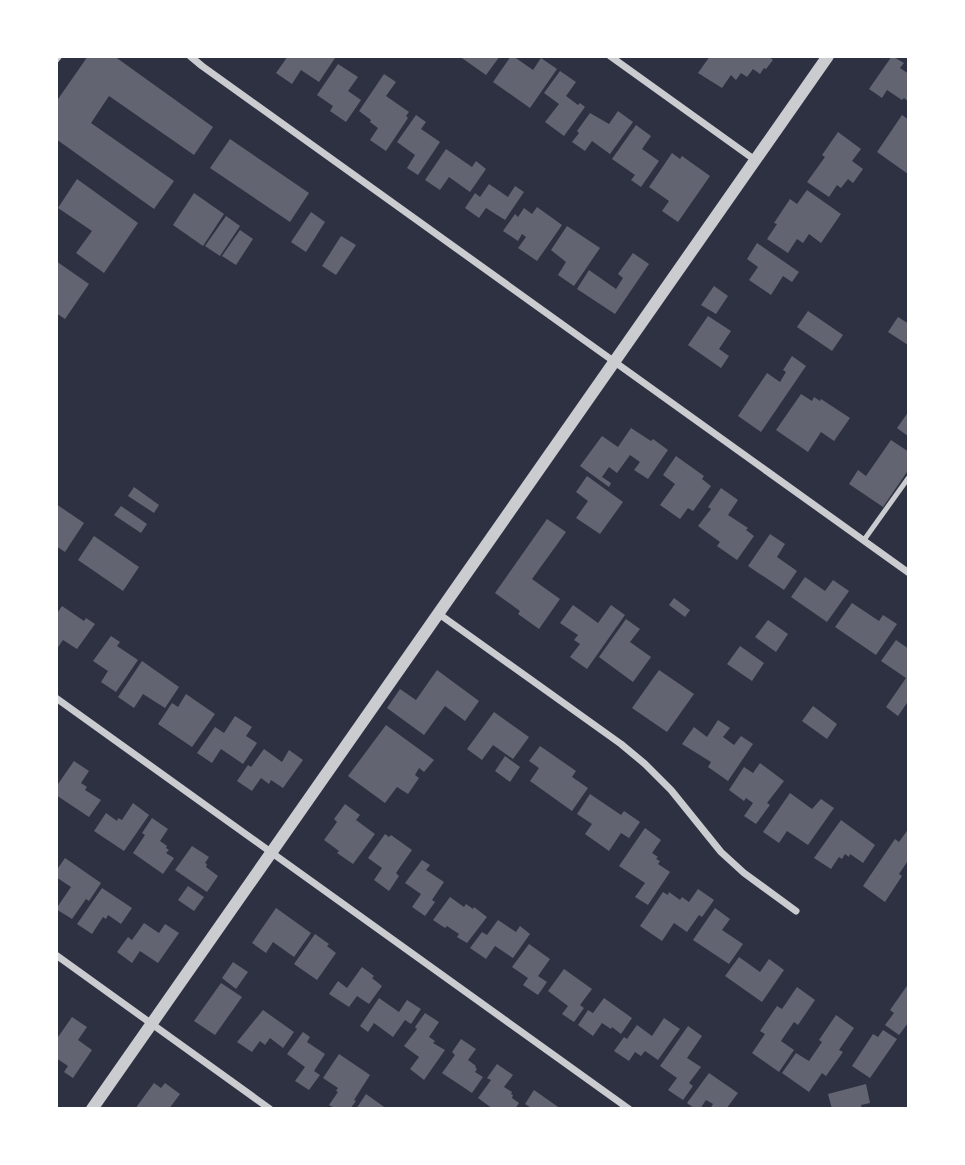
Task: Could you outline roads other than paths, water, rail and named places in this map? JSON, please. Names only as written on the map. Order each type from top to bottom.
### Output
[{"type":"street","points":[[190,56],[909,573]]},
{"type":"street","points":[[610,56],[755,160]]},
{"type":"street","points":[[92,1109],[828,56]]},
{"type":"street","points":[[439,614],[621,744],[671,790],[721,852],[744,873],[796,911]]},
{"type":"street","points":[[56,698],[629,1109]]},
{"type":"street","points":[[56,955],[270,1109]]},
{"type":"lane","points":[[56,61],[60,56]]},
{"type":"lane","points":[[864,540],[909,477]]}]
